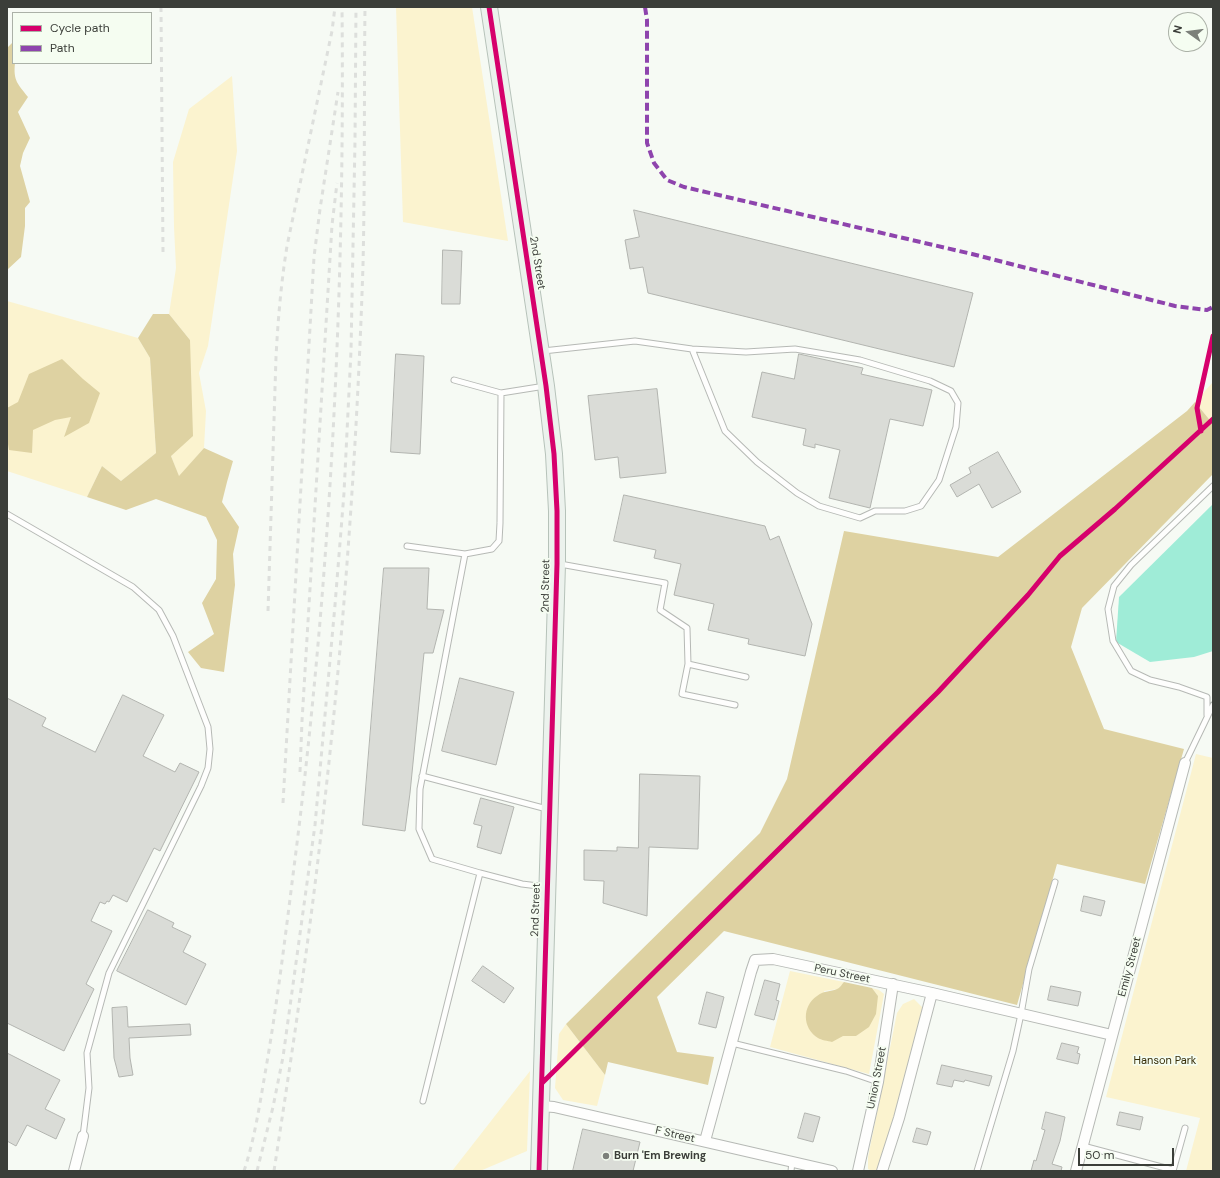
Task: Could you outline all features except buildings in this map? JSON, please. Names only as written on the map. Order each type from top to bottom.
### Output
[{"type":"main road","name":"2nd Street","points":[[489,7],[546,386],[554,454],[557,511],[557,564],[539,1171]]},
{"type":"street","name":"Emily Street","points":[[1076,1171],[1185,763]]},
{"type":"street","name":"Peru Street","points":[[706,1142],[755,960],[773,959],[893,984],[1112,1035]]},
{"type":"street","name":"Union Street","points":[[858,1171],[878,1082],[893,984]]},
{"type":"street","points":[[882,1171],[899,1118],[932,993]]},
{"type":"street","name":"F Street","points":[[541,1106],[554,1107],[706,1142],[792,1166],[832,1171]]},
{"type":"street","points":[[74,1171],[83,1136]]},
{"type":"lane","points":[[540,351],[635,341],[692,349],[746,352],[795,348],[860,360],[930,381],[951,391],[958,403],[956,427],[939,480],[921,506],[905,511],[875,511],[860,518],[819,506],[797,493],[757,462],[725,431],[692,349]]},
{"type":"lane","points":[[454,380],[501,393],[546,386]]},
{"type":"lane","points":[[408,546],[465,554],[492,549],[499,541],[501,393]]},
{"type":"lane","points":[[1207,715],[1207,697],[1179,687],[1150,680],[1131,671],[1113,641],[1108,609],[1114,586],[1131,565],[1213,486]]},
{"type":"lane","points":[[7,514],[133,587],[158,610],[173,636],[208,727],[210,749],[208,768],[201,786],[109,973],[87,1053],[89,1088],[83,1136]]},
{"type":"lane","points":[[465,554],[422,776],[420,789],[419,829],[432,859],[522,884],[547,887]]},
{"type":"lane","points":[[557,564],[665,583],[660,610],[687,628],[688,664],[682,694],[735,705]]},
{"type":"lane","points":[[688,664],[746,677]]},
{"type":"lane","points":[[1185,763],[1207,715],[1213,706]]},
{"type":"lane","points":[[422,776],[550,810]]},
{"type":"lane","points":[[423,1101],[480,873]]},
{"type":"lane","points":[[977,1171],[1013,1051],[1022,1014],[1029,969],[1055,882]]},
{"type":"lane","points":[[732,1043],[846,1071],[878,1082]]},
{"type":"lane","points":[[1083,1146],[1173,1171],[1185,1128]]},
{"type":"green space","points":[[396,7],[472,7],[508,241],[403,222]]},
{"type":"green space","points":[[232,76],[237,151],[208,346],[199,373],[206,411],[204,448],[179,477],[171,456],[189,367],[190,340],[169,314],[176,268],[173,162],[189,109]]},
{"type":"green space","points":[[7,301],[138,338],[150,358],[156,453],[121,481],[102,466],[87,497],[7,471]]},
{"type":"green space","points":[[1213,382],[1213,424],[1195,402]]},
{"type":"green space","name":"Hanson Park","points":[[1196,754],[1213,758],[1213,1171],[1186,1171],[1200,1118],[1106,1097]]},
{"type":"green space","points":[[790,971],[844,982],[838,989],[824,991],[843,1036],[856,1036],[878,996],[872,988],[879,990],[884,994],[869,1074],[770,1047]]},
{"type":"green space","points":[[914,999],[923,1008],[920,1027],[884,1151],[877,1170],[872,1171],[868,1169],[868,1157],[897,1013],[903,1004]]},
{"type":"green space","points":[[566,1024],[605,1075],[597,1106],[563,1100],[555,1088],[559,1034]]},
{"type":"green space","points":[[530,1071],[527,1151],[480,1171],[452,1171]]},
{"type":"shaded area","points":[[12,43],[12,64],[15,64],[17,82],[28,97],[18,112],[30,138],[23,153],[20,166],[30,202],[25,208],[25,226],[21,257],[7,270],[7,48]]},
{"type":"shaded area","points":[[153,314],[169,314],[190,340],[193,436],[171,456],[179,476],[204,448],[233,461],[222,502],[239,527],[233,554],[235,585],[224,672],[201,668],[188,652],[214,634],[202,603],[216,579],[217,540],[206,517],[156,499],[126,510],[87,497],[102,466],[121,481],[156,453],[150,358],[138,338]]},
{"type":"shaded area","points":[[62,359],[100,393],[89,423],[64,437],[71,417],[55,420],[33,430],[32,453],[9,450],[7,438],[7,408],[18,402],[29,374]]},
{"type":"shaded area","points":[[1195,402],[1213,424],[1213,474],[1082,608],[1071,647],[1104,729],[1184,749],[1145,884],[1057,864],[1017,1005],[724,931],[657,997],[677,1052],[714,1057],[708,1085],[608,1062],[605,1075],[566,1024],[760,833],[787,779],[844,531],[998,557],[1187,411]]},
{"type":"shaded area","points":[[1213,504],[1213,651],[1194,657],[1150,662],[1116,642],[1119,597]]},
{"type":"shaded area","points":[[844,982],[872,988],[878,996],[876,1014],[869,1027],[856,1036],[843,1036],[832,1042],[819,1039],[809,1029],[807,1023],[806,1017],[809,1005],[812,1000],[820,994],[840,987]]},
{"type":"railway","points":[[161,7],[163,252]]},
{"type":"railway","points":[[268,611],[276,357],[281,288],[287,246],[332,31],[335,7]]},
{"type":"railway","points":[[244,1171],[257,1120],[277,996],[306,767],[317,659],[326,551],[338,333],[341,225],[342,7]]},
{"type":"railway","points":[[257,1171],[273,1107],[283,1057],[315,825],[335,605],[344,493],[351,351],[356,7]]},
{"type":"railway","points":[[274,1171],[318,861],[331,748],[349,541],[363,265],[365,7]]},
{"type":"railway","points":[[283,803],[314,257],[338,92]]},
{"type":"railway","points":[[300,772],[332,225],[337,183]]},
{"type":"marked path","points":[[645,7],[647,20],[647,143],[654,163],[667,180],[684,187],[972,254],[1175,306],[1207,310],[1213,307]]},
{"type":"cycle path","points":[[489,7],[546,386],[554,454],[557,511],[557,564],[539,1171]]},
{"type":"cycle path","points":[[1201,431],[1197,408],[1213,336]]},
{"type":"cycle path","points":[[542,1083],[938,692],[1028,595],[1060,556],[1115,509],[1213,419]]},
{"type":"place","name":"Burn 'Em Brewing","points":[[606,1156]]}]
